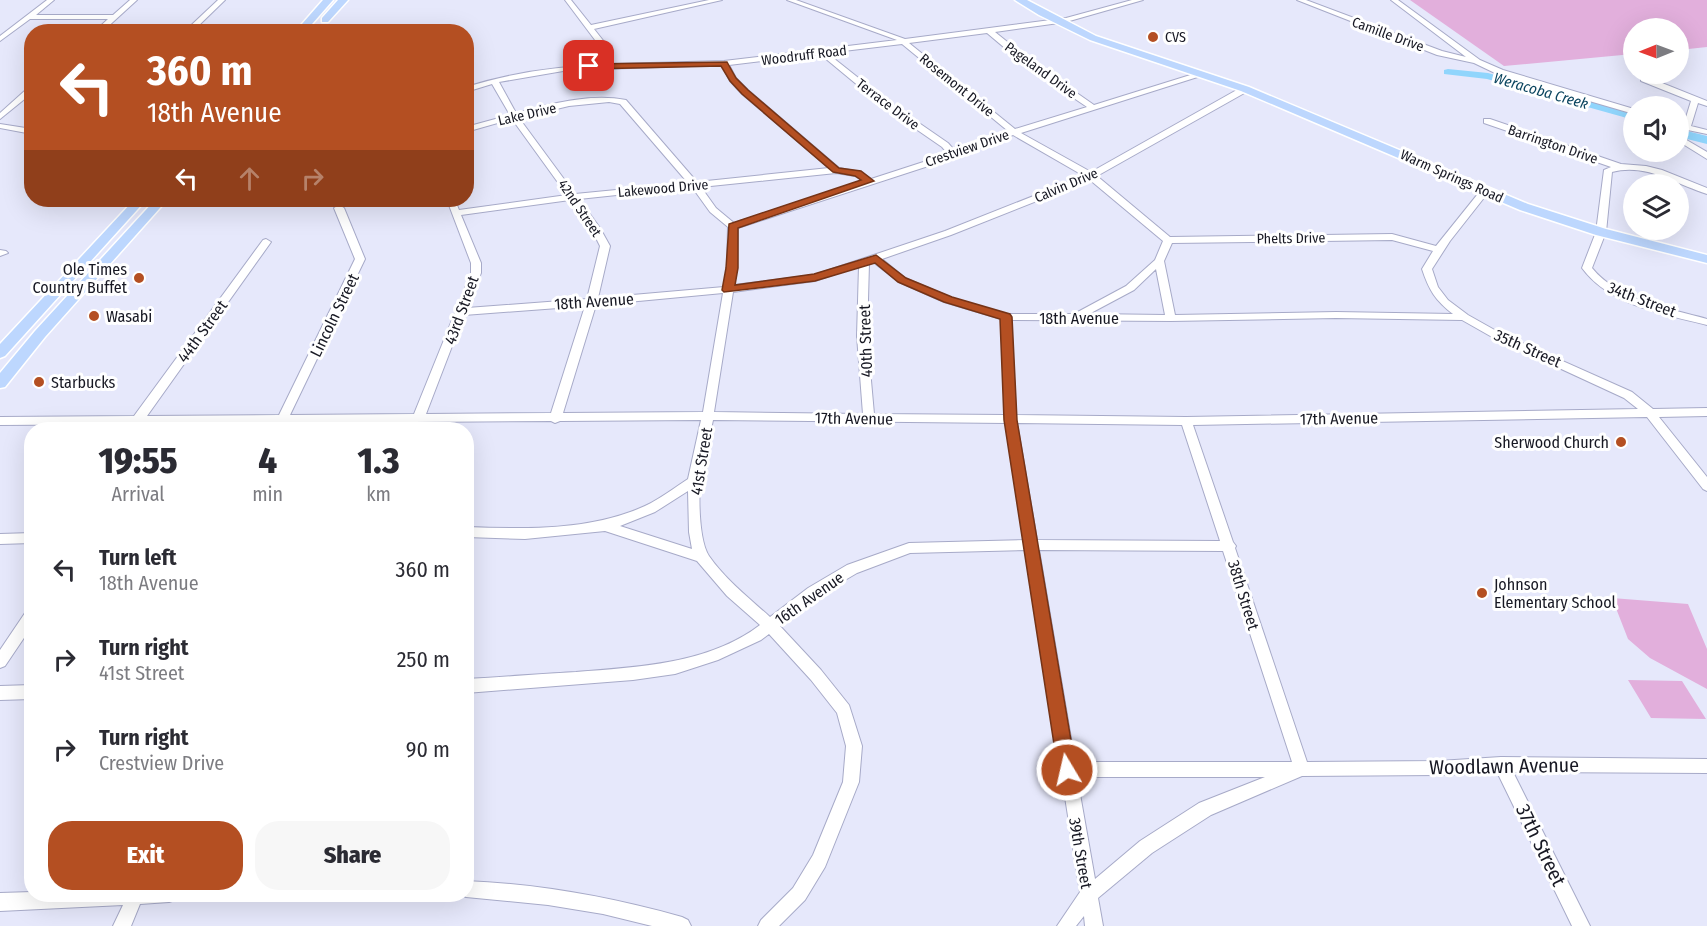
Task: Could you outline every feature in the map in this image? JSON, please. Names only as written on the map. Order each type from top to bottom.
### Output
[{"type":"main road","points":[[307,24],[328,0]]},
{"type":"main road","points":[[322,24],[343,0]]},
{"type":"main road","name":"Warm Springs Road","points":[[1020,0],[1106,43],[1245,89],[1396,152],[1484,192],[1601,232],[1707,259]]},
{"type":"main road","name":"Warm Springs Road","points":[[1031,0],[1062,21]]},
{"type":"main road","points":[[0,353],[134,207]]},
{"type":"main road","points":[[0,383],[40,334],[155,207]]},
{"type":"street","points":[[0,39],[51,0]]},
{"type":"street","points":[[106,24],[134,0]]},
{"type":"street","points":[[196,24],[222,0]]},
{"type":"street","points":[[568,0],[605,48],[609,65]]},
{"type":"street","points":[[591,27],[719,0]]},
{"type":"street","name":"Rosemont Drive","points":[[790,0],[892,33],[1014,132],[1091,177],[1168,240]]},
{"type":"street","name":"Woodruff Road","points":[[474,87],[494,81],[553,70],[609,65],[724,63],[989,31],[1062,21],[1140,0]]},
{"type":"street","name":"Camille Drive","points":[[1300,0],[1451,56],[1477,62]]},
{"type":"street","points":[[1394,0],[1477,62],[1500,72],[1623,109]]},
{"type":"street","points":[[30,17],[113,17]]},
{"type":"street","name":"Pageland Drive","points":[[989,31],[1028,63],[1093,108]]},
{"type":"street","name":"Terrace Drive","points":[[822,52],[863,87],[945,145],[953,154]]},
{"type":"street","points":[[1451,56],[1465,54]]},
{"type":"street","points":[[724,63],[733,79],[745,92],[836,170]]},
{"type":"street","name":"Crestview Drive","points":[[733,226],[1014,132],[1203,74]]},
{"type":"street","name":"42nd Street","points":[[494,81],[514,116],[574,197],[605,246],[592,301],[555,418]]},
{"type":"street","points":[[1656,84],[1707,104]]},
{"type":"street","name":"Calvin Drive","points":[[876,259],[1091,177],[1245,89]]},
{"type":"street","points":[[0,117],[24,96]]},
{"type":"street","name":"Lake Drive","points":[[474,128],[514,116],[590,100],[611,98],[623,102],[695,185]]},
{"type":"street","points":[[1689,114],[1695,101]]},
{"type":"street","name":"Barrington Drive","points":[[1487,121],[1618,166],[1643,168],[1707,192]]},
{"type":"street","points":[[0,126],[24,130]]},
{"type":"street","points":[[1689,128],[1707,132]]},
{"type":"street","points":[[1689,144],[1707,156]]},
{"type":"street","points":[[1601,232],[1608,170],[1618,166]]},
{"type":"street","name":"Lakewood Drive","points":[[455,213],[574,197],[836,170],[858,174],[869,181]]},
{"type":"street","points":[[695,185],[713,210],[733,226]]},
{"type":"street","name":"35th Street","points":[[1484,192],[1465,218],[1436,249],[1426,269],[1433,288],[1444,302],[1464,317],[1496,335],[1628,395],[1649,412],[1707,486]]},
{"type":"street","name":"43rd Street","points":[[418,419],[473,285],[476,263],[453,207]]},
{"type":"street","name":"Lincoln Street","points":[[282,420],[360,260],[339,208]]},
{"type":"street","name":"41st Street","points":[[733,226],[732,268],[708,416],[694,481],[695,532],[702,557],[732,592],[770,625],[816,675],[844,710],[854,746],[851,782],[819,861],[799,894],[767,926]]},
{"type":"street","name":"34th Street","points":[[1601,232],[1587,268],[1592,277],[1604,286],[1631,299],[1707,322]]},
{"type":"street","name":"Phelts Drive","points":[[1168,240],[1392,237],[1436,249]]},
{"type":"street","points":[[1075,318],[1130,288],[1159,261],[1168,240]]},
{"type":"street","name":"44th Street","points":[[137,421],[266,242]]},
{"type":"street","name":"18th Avenue","points":[[461,312],[728,290],[815,278],[876,259],[902,280],[948,300],[1006,317],[1171,318],[1336,315],[1464,317]]},
{"type":"street","points":[[1159,261],[1171,318]]},
{"type":"street","name":"40th Street","points":[[864,262],[862,336],[869,419]]},
{"type":"street","name":"39th Street","points":[[1006,317],[1011,420],[1094,926]]},
{"type":"street","name":"17th Avenue","points":[[382,422],[418,419],[708,416],[1186,421],[1707,412]]},
{"type":"street","name":"17th Avenue","points":[[233,422],[282,420],[320,422]]},
{"type":"street","name":"17th Avenue","points":[[0,421],[142,422]]},
{"type":"street","name":"38th Street","points":[[1186,421],[1230,546],[1261,650],[1302,769]]},
{"type":"street","points":[[474,532],[525,534],[605,526],[651,509],[694,481]]},
{"type":"street","points":[[605,526],[702,557]]},
{"type":"street","points":[[0,539],[24,538]]},
{"type":"street","name":"16th Avenue","points":[[474,685],[633,674],[675,668],[713,656],[756,636],[813,592],[852,569],[909,548],[1032,544],[1230,546]]},
{"type":"street","points":[[0,662],[24,626]]},
{"type":"street","points":[[0,693],[24,692]]},
{"type":"street","name":"Woodlawn Avenue","points":[[1067,770],[1439,768],[1501,764],[1707,766]]},
{"type":"street","name":"37th Street","points":[[1501,764],[1581,926]]},
{"type":"street","name":"Woodlawn Avenue","points":[[1066,926],[1088,895],[1146,847],[1205,809],[1302,769]]},
{"type":"street","points":[[474,889],[513,891],[645,914],[682,926]]},
{"type":"street","points":[[0,902],[24,901]]},
{"type":"street","points":[[122,926],[133,902]]},
{"type":"shaded area","points":[[1410,0],[1707,0],[1707,47],[1689,49],[1689,18],[1623,18],[1623,55],[1504,66]]},
{"type":"shaded area","points":[[1612,598],[1688,604],[1707,649],[1707,689],[1650,658],[1628,639]]},
{"type":"shaded area","points":[[1628,680],[1682,681],[1706,719],[1651,718]]},
{"type":"waterway","name":"Weracoba Creek","points":[[1448,72],[1488,76],[1623,114]]},
{"type":"waterway","name":"Weracoba Creek","points":[[1689,136],[1707,140]]},
{"type":"place","name":"CVS","points":[[1153,37]]},
{"type":"place","name":"Ole Times Country Buffet","points":[[139,278]]},
{"type":"place","name":"Wasabi","points":[[94,316]]},
{"type":"place","name":"Starbucks","points":[[39,382]]},
{"type":"place","name":"Sherwood Church","points":[[1621,442]]},
{"type":"place","name":"Johnson Elementary School","points":[[1482,593]]},
{"type":"route","points":[[589,66],[690,66],[724,63],[723,65],[733,79],[745,92],[836,170],[858,174],[869,181],[733,226],[732,268],[728,290],[815,278],[876,259],[902,280],[948,300],[1006,317],[1011,420],[1067,770]]}]
